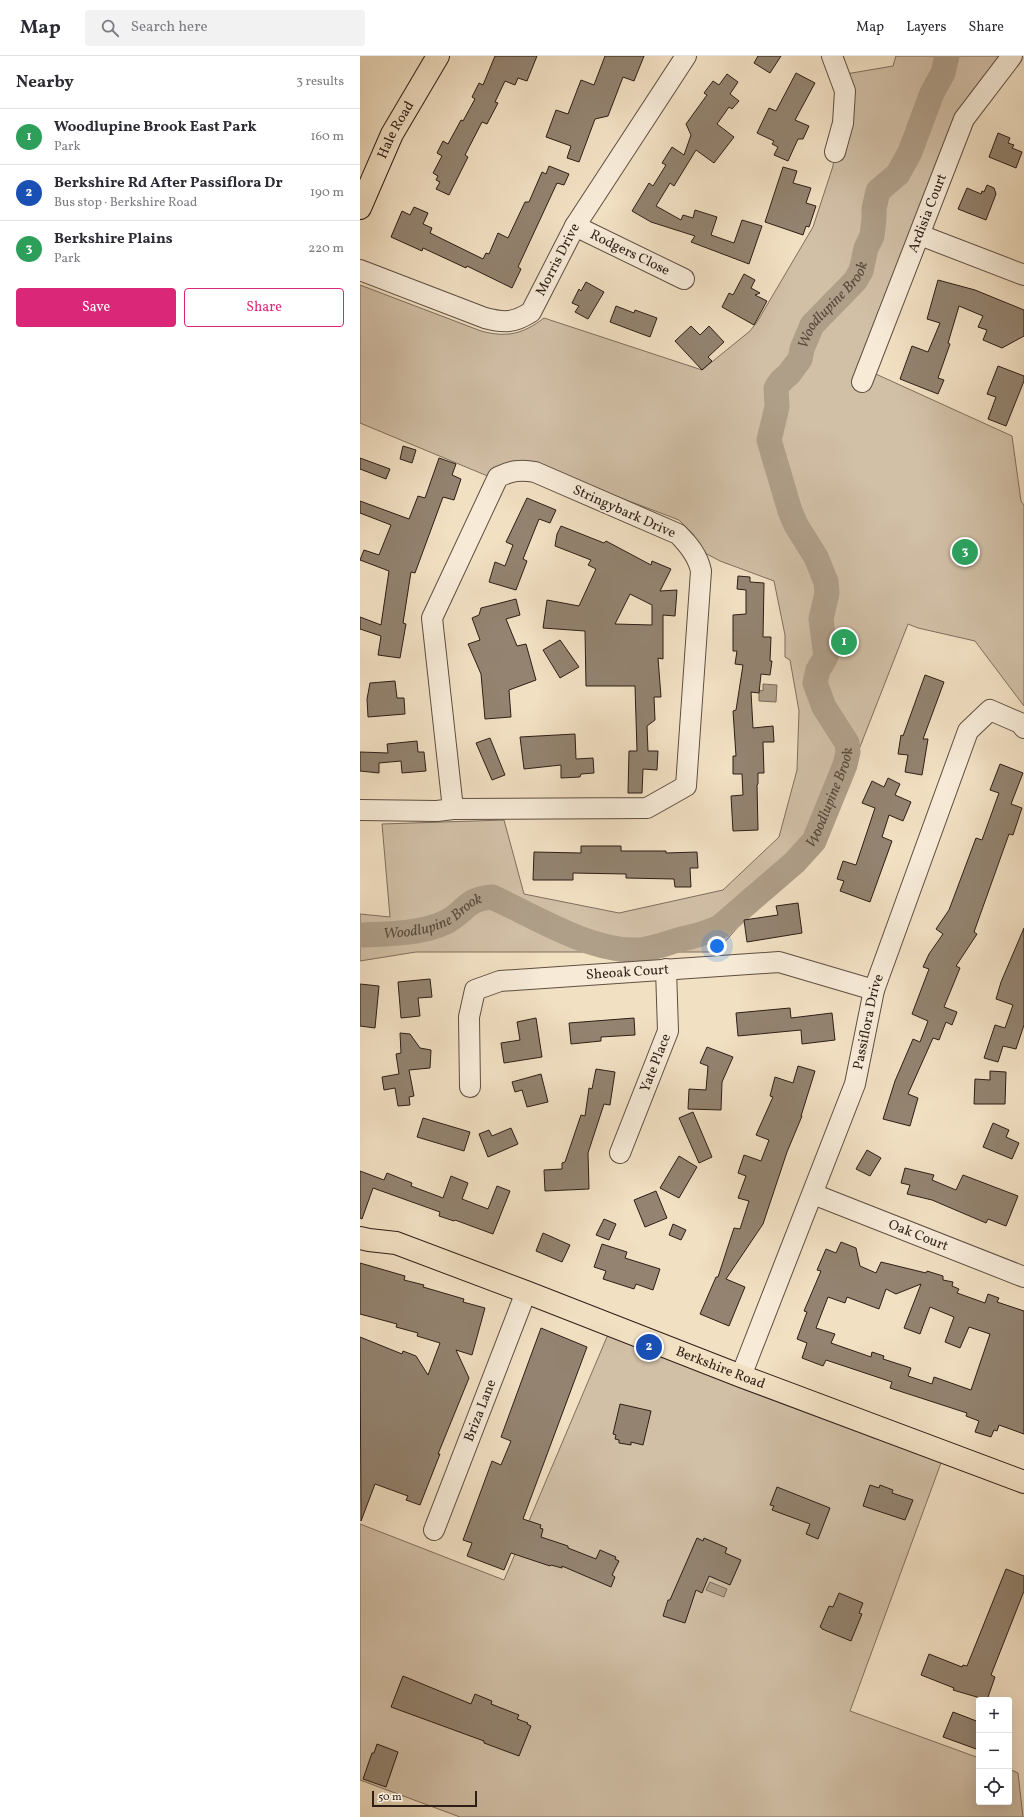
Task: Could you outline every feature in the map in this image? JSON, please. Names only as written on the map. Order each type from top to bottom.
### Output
[{"type":"main road","name":"Hale Road","points":[[360,208],[392,134],[438,56]]},
{"type":"main road","name":"Berkshire Road","points":[[360,1222],[382,1229],[396,1243]]},
{"type":"main road","name":"Berkshire Road","points":[[360,1238],[396,1243],[741,1376],[1024,1482]]},
{"type":"street","name":"Morris Drive","points":[[360,270],[485,318],[500,322],[510,322],[521,319],[531,312],[575,226],[686,56]]},
{"type":"street","points":[[832,56],[845,91],[843,123],[834,152]]},
{"type":"street","name":"Ardisia Court","points":[[862,382],[964,119],[1012,56]]},
{"type":"street","name":"Rodgers Close","points":[[575,226],[684,279]]},
{"type":"street","points":[[920,235],[1024,275]]},
{"type":"street","name":"Stringybark Drive","points":[[360,810],[437,811],[453,809],[647,808],[686,786],[701,571],[700,563],[692,549],[678,534],[535,472],[514,470],[498,477],[432,618],[453,809]]},
{"type":"street","name":"Passiflora Drive","points":[[741,1376],[855,1084],[874,990],[968,731],[990,710],[1020,723],[1024,728]]},
{"type":"street","name":"Sheoak Court","points":[[470,1087],[469,1017],[475,990],[500,981],[779,962],[874,990]]},
{"type":"street","name":"Yate Place","points":[[620,1153],[668,1031],[666,970]]},
{"type":"street","name":"Oak Court","points":[[813,1194],[1024,1276]]},
{"type":"street","name":"Briza Lane","points":[[434,1530],[526,1292]]},
{"type":"shaded area","points":[[896,56],[1011,56],[964,119],[867,370],[1012,436],[1021,501],[1024,505],[1024,706],[975,641],[918,628],[908,624],[849,775],[807,865],[766,895],[716,952],[416,952],[360,961],[360,914],[390,917],[382,824],[504,820],[524,894],[619,913],[723,890],[779,837],[797,770],[799,711],[790,660],[785,657],[785,635],[774,581],[720,561],[703,552],[693,534],[679,520],[555,473],[490,477],[360,423],[360,285],[481,331],[499,334],[514,333],[529,328],[544,318],[702,370],[750,331],[757,322],[813,227],[833,166],[840,75],[893,66]]},
{"type":"shaded area","points":[[763,684],[777,685],[776,702],[759,701],[759,690],[763,691]]},
{"type":"shaded area","points":[[612,1325],[945,1452],[850,1711],[976,1757],[976,1805],[1012,1805],[1012,1770],[1018,1773],[1023,1817],[460,1817],[360,1780],[360,1524],[504,1580]]},
{"type":"shaded area","points":[[710,1582],[727,1589],[724,1597],[706,1590]]},
{"type":"building","points":[[495,56],[537,56],[527,81],[518,78],[515,85],[505,81],[495,102],[498,103],[487,124],[482,122],[465,155],[468,157],[449,195],[436,189],[440,182],[436,180],[438,176],[433,173],[442,156],[437,153],[443,141],[448,144],[461,120],[463,121],[475,99],[472,97],[479,83],[483,85]]},
{"type":"building","points":[[605,56],[644,56],[634,81],[623,77],[608,116],[595,119],[579,162],[567,158],[571,146],[546,137],[556,110],[568,114],[581,80],[594,85]]},
{"type":"building","points":[[758,56],[781,56],[770,73],[754,63]]},
{"type":"building","points":[[796,73],[815,83],[795,120],[809,126],[803,139],[798,139],[788,161],[774,155],[778,147],[772,144],[774,141],[757,133],[769,108],[776,111]]},
{"type":"building","points":[[727,74],[738,82],[730,94],[739,101],[732,109],[729,107],[717,124],[734,137],[714,163],[696,150],[674,186],[670,183],[656,206],[681,220],[683,215],[693,218],[695,210],[717,217],[711,235],[734,243],[742,220],[762,226],[749,264],[691,242],[695,236],[651,222],[632,211],[649,183],[653,186],[666,165],[662,163],[672,147],[684,155],[691,135],[686,124],[707,95],[704,93],[713,81],[719,85]]},
{"type":"building","points":[[998,133],[1010,138],[1008,143],[1014,145],[1012,148],[1022,152],[1016,168],[989,157]]},
{"type":"building","points":[[549,166],[569,174],[564,185],[557,183],[518,267],[521,269],[512,288],[467,266],[466,268],[423,248],[422,251],[391,237],[402,211],[410,215],[414,207],[428,213],[423,224],[432,228],[430,233],[483,259],[486,253],[489,254],[498,233],[508,238],[525,202],[529,202],[542,172],[546,174]]},
{"type":"building","points":[[783,167],[797,171],[793,183],[811,188],[806,203],[816,206],[809,227],[806,226],[803,235],[765,222]]},
{"type":"building","points":[[987,185],[994,188],[996,194],[986,220],[958,209],[967,188],[981,194],[982,191],[984,192]]},
{"type":"building","points":[[744,274],[755,280],[751,288],[760,293],[755,295],[767,301],[754,325],[722,307],[729,293],[733,295]]},
{"type":"building","points":[[938,280],[975,290],[1024,310],[1024,336],[1002,348],[983,340],[987,330],[978,327],[983,316],[959,306],[948,343],[950,344],[938,378],[944,380],[938,394],[900,379],[912,346],[928,352],[940,323],[927,319]]},
{"type":"building","points":[[586,282],[604,292],[588,319],[575,312],[579,306],[572,303],[579,289],[581,291]]},
{"type":"building","points":[[616,306],[634,313],[635,310],[657,318],[650,337],[610,322]]},
{"type":"building","points":[[691,326],[700,335],[709,326],[724,342],[708,357],[712,361],[702,370],[675,341]]},
{"type":"building","points":[[998,366],[1024,376],[1024,381],[1006,426],[988,419],[996,397],[987,394]]},
{"type":"building","points":[[403,446],[416,450],[412,463],[400,459]]},
{"type":"building","points":[[360,458],[390,469],[386,479],[360,469]]},
{"type":"building","points":[[439,458],[456,464],[452,475],[461,479],[454,500],[443,497],[415,573],[411,572],[403,623],[406,624],[400,658],[378,655],[381,636],[360,629],[360,617],[381,625],[389,571],[360,560],[364,550],[379,555],[391,525],[360,513],[360,501],[409,519],[418,496],[425,498]]},
{"type":"building","points":[[527,498],[556,510],[550,523],[539,519],[523,559],[527,561],[516,590],[489,582],[495,562],[505,566],[513,545],[506,542]]},
{"type":"building","points":[[561,526],[604,543],[606,541],[651,565],[652,561],[671,569],[660,591],[677,590],[675,616],[663,615],[663,659],[658,658],[661,697],[654,697],[655,720],[647,726],[648,751],[658,751],[657,770],[643,769],[642,793],[628,793],[629,751],[637,751],[635,686],[586,686],[585,631],[543,628],[547,600],[579,606],[596,569],[588,565],[591,560],[555,546],[557,534]],"holes":[[[630,594],[652,605],[652,625],[615,624]]]},
{"type":"building","points":[[738,576],[750,577],[750,582],[764,583],[763,637],[771,637],[770,661],[772,661],[770,675],[761,674],[759,693],[751,692],[753,728],[773,726],[774,742],[763,742],[764,773],[758,773],[757,785],[758,830],[733,831],[731,796],[743,795],[742,774],[733,774],[733,756],[736,756],[733,711],[736,710],[743,665],[735,664],[737,651],[733,651],[733,615],[746,614],[746,590],[737,589]]},
{"type":"building","points":[[516,599],[520,615],[506,619],[517,646],[526,644],[536,680],[509,690],[511,717],[485,719],[481,674],[468,644],[480,640],[472,618],[479,615],[481,608]]},
{"type":"building","points":[[560,640],[579,667],[560,678],[543,650]]},
{"type":"building","points":[[925,675],[944,682],[923,739],[928,739],[922,775],[905,772],[908,755],[898,754],[901,735],[903,736]]},
{"type":"building","points":[[395,681],[397,698],[404,698],[405,714],[368,717],[367,699],[370,683]]},
{"type":"building","points":[[575,734],[576,759],[593,758],[594,773],[581,774],[580,777],[561,778],[561,765],[524,769],[520,737]]},
{"type":"building","points":[[490,738],[505,775],[492,780],[476,743]]},
{"type":"building","points":[[417,741],[418,752],[424,752],[426,771],[402,773],[401,761],[379,763],[379,773],[360,771],[360,752],[388,753],[387,744]]},
{"type":"building","points":[[1000,764],[1023,773],[1011,804],[1022,808],[1013,835],[1009,834],[974,932],[977,934],[956,966],[960,968],[944,1007],[957,1012],[952,1025],[946,1022],[939,1040],[933,1038],[908,1094],[918,1098],[910,1126],[883,1119],[895,1081],[913,1039],[920,1042],[928,1021],[912,1014],[929,969],[923,967],[929,954],[943,934],[936,929],[949,910],[976,838],[982,840],[999,793],[990,790]]},
{"type":"building","points":[[888,778],[900,784],[895,795],[911,802],[903,821],[889,815],[882,837],[892,841],[870,902],[840,891],[844,881],[837,879],[843,861],[856,865],[875,808],[862,803],[872,781],[884,787]]},
{"type":"building","points":[[581,846],[621,846],[621,851],[666,851],[666,853],[697,852],[698,868],[690,868],[691,887],[675,887],[674,879],[626,878],[626,874],[573,873],[573,880],[533,880],[534,852],[581,853]]},
{"type":"building","points":[[798,903],[802,933],[747,942],[744,920],[778,915],[776,906]]},
{"type":"building","points":[[1024,928],[1024,1025],[1016,1049],[1003,1046],[998,1062],[984,1058],[995,1025],[1005,1028],[1013,1005],[996,999],[1001,982]]},
{"type":"building","points":[[430,979],[432,997],[418,998],[420,1016],[401,1018],[398,982]]},
{"type":"building","points":[[360,984],[379,986],[375,1028],[360,1026]]},
{"type":"building","points":[[790,1008],[791,1018],[832,1013],[835,1040],[802,1044],[801,1030],[738,1036],[736,1013]]},
{"type":"building","points":[[536,1018],[542,1057],[504,1063],[501,1043],[520,1040],[517,1022]]},
{"type":"building","points":[[634,1018],[635,1035],[601,1037],[601,1041],[571,1044],[569,1023]]},
{"type":"building","points":[[400,1033],[410,1034],[420,1048],[431,1050],[430,1068],[409,1070],[414,1096],[409,1097],[410,1105],[398,1106],[395,1088],[384,1090],[382,1077],[399,1074],[396,1054],[401,1053]]},
{"type":"building","points":[[707,1047],[733,1057],[722,1082],[721,1110],[688,1109],[689,1089],[706,1090],[708,1066],[700,1063]]},
{"type":"building","points":[[798,1066],[815,1071],[802,1116],[787,1152],[763,1224],[726,1279],[745,1287],[729,1326],[700,1314],[716,1277],[718,1277],[734,1228],[740,1229],[749,1201],[738,1198],[746,1176],[738,1173],[744,1155],[761,1161],[769,1140],[756,1135],[773,1097],[770,1096],[775,1077],[793,1083]]},
{"type":"building","points":[[596,1069],[615,1072],[610,1105],[604,1104],[588,1153],[589,1189],[545,1191],[544,1170],[562,1169],[562,1163],[565,1162],[581,1115],[585,1116],[589,1088],[592,1089]]},
{"type":"building","points":[[990,1071],[1006,1072],[1005,1104],[974,1104],[975,1079],[990,1080]]},
{"type":"building","points":[[541,1074],[548,1102],[527,1107],[522,1090],[515,1092],[512,1082]]},
{"type":"building","points":[[693,1112],[712,1157],[699,1163],[679,1118]]},
{"type":"building","points":[[423,1118],[470,1132],[464,1151],[417,1137]]},
{"type":"building","points":[[993,1123],[1009,1130],[1006,1137],[1019,1143],[1012,1159],[983,1147]]},
{"type":"building","points":[[511,1128],[518,1144],[488,1157],[479,1134],[489,1130],[492,1136]]},
{"type":"building","points":[[867,1150],[881,1158],[870,1176],[856,1169]]},
{"type":"building","points":[[679,1156],[697,1167],[679,1198],[660,1188]]},
{"type":"building","points":[[905,1168],[934,1175],[932,1180],[956,1190],[963,1175],[1018,1196],[1006,1226],[988,1219],[986,1223],[932,1200],[907,1194],[910,1185],[901,1183]]},
{"type":"building","points":[[360,1171],[384,1180],[387,1173],[412,1183],[411,1186],[443,1198],[451,1176],[468,1183],[462,1199],[488,1209],[497,1186],[510,1191],[493,1234],[455,1220],[454,1221],[439,1216],[440,1212],[373,1188],[362,1219],[360,1218]]},
{"type":"building","points":[[656,1191],[667,1218],[645,1227],[634,1200]]},
{"type":"building","points":[[604,1219],[616,1224],[609,1240],[596,1235]]},
{"type":"building","points":[[673,1224],[686,1230],[681,1240],[669,1235]]},
{"type":"building","points":[[543,1233],[570,1245],[562,1262],[536,1251]]},
{"type":"building","points":[[841,1242],[856,1248],[860,1266],[876,1273],[881,1262],[926,1273],[927,1271],[943,1276],[943,1280],[953,1282],[952,1286],[959,1289],[957,1293],[985,1303],[988,1294],[999,1298],[997,1302],[1024,1311],[1024,1434],[999,1425],[997,1431],[994,1430],[991,1437],[975,1432],[979,1421],[966,1416],[967,1413],[890,1388],[892,1382],[826,1360],[823,1366],[802,1358],[807,1343],[797,1339],[807,1312],[804,1311],[821,1271],[817,1270],[826,1249],[836,1253]],"holes":[[[921,1284],[904,1328],[920,1334],[930,1307],[954,1317],[945,1342],[960,1348],[969,1327],[990,1334],[971,1390],[934,1377],[932,1384],[908,1376],[911,1368],[883,1359],[884,1356],[872,1352],[871,1357],[831,1343],[835,1334],[816,1328],[828,1297],[845,1303],[847,1297],[879,1309],[886,1289],[896,1294]]]},
{"type":"building","points":[[602,1244],[627,1252],[625,1258],[660,1269],[653,1290],[636,1284],[634,1289],[603,1279],[606,1271],[594,1267]]},
{"type":"building","points":[[360,1263],[405,1276],[404,1280],[424,1285],[423,1287],[464,1299],[463,1302],[485,1308],[472,1355],[456,1350],[469,1378],[438,1454],[440,1454],[420,1505],[406,1500],[408,1496],[375,1484],[361,1521],[360,1337],[402,1354],[403,1351],[416,1356],[428,1375],[440,1343],[417,1336],[418,1333],[396,1327],[397,1324],[360,1314]]},
{"type":"building","points":[[541,1328],[587,1347],[523,1519],[541,1525],[540,1528],[543,1529],[541,1537],[568,1546],[568,1548],[596,1559],[600,1550],[616,1557],[615,1559],[619,1561],[612,1575],[615,1577],[611,1587],[562,1566],[562,1568],[550,1566],[511,1553],[504,1570],[467,1556],[472,1543],[463,1540],[492,1461],[501,1465],[511,1441],[501,1437]]},
{"type":"building","points":[[620,1404],[651,1411],[643,1445],[631,1442],[631,1445],[619,1443],[619,1440],[615,1439],[616,1435],[613,1434]]},
{"type":"building","points":[[870,1485],[879,1488],[880,1485],[893,1490],[892,1493],[913,1500],[905,1520],[863,1506]]},
{"type":"building","points":[[777,1487],[830,1508],[818,1539],[806,1534],[810,1524],[772,1510],[774,1506],[770,1505]]},
{"type":"building","points":[[697,1538],[703,1541],[704,1538],[727,1548],[725,1553],[741,1560],[730,1585],[709,1576],[702,1593],[696,1590],[685,1623],[663,1616],[668,1600],[670,1600]]},
{"type":"building","points":[[1006,1569],[1024,1576],[1024,1591],[991,1675],[995,1677],[988,1697],[977,1697],[953,1690],[954,1688],[921,1675],[929,1654],[962,1667],[963,1665],[967,1666]]},
{"type":"building","points":[[839,1593],[863,1603],[859,1613],[862,1614],[851,1641],[820,1627],[829,1606],[833,1607]]},
{"type":"building","points":[[403,1676],[471,1704],[475,1694],[492,1701],[491,1704],[519,1715],[517,1719],[528,1723],[527,1724],[531,1726],[519,1756],[484,1743],[484,1741],[391,1707]]},
{"type":"building","points":[[953,1712],[976,1721],[976,1749],[943,1737]]},
{"type":"building","points":[[377,1744],[398,1752],[386,1787],[363,1779],[372,1753],[374,1753]]},
{"type":"waterway","name":"Woodlupine Brook","points":[[360,935],[404,933],[426,929],[453,918],[476,900],[492,897],[581,939],[618,949],[647,949],[705,933],[721,926],[795,862],[814,841],[845,765],[848,752],[847,743],[824,707],[815,683],[818,670],[826,657],[821,619],[827,593],[826,582],[816,557],[796,525],[790,511],[769,440],[777,407],[776,388],[800,359],[802,349],[812,325],[855,281],[861,271],[866,248],[872,236],[874,209],[878,191],[898,174],[910,152],[932,93],[943,73],[947,56]]},
{"type":"place","name":"Berkshire Plains","points":[[965,552]]},
{"type":"place","name":"Woodlupine Brook East Park","points":[[844,642]]},
{"type":"place","name":"Berkshire Rd After Passiflora Dr","points":[[649,1347]]}]
